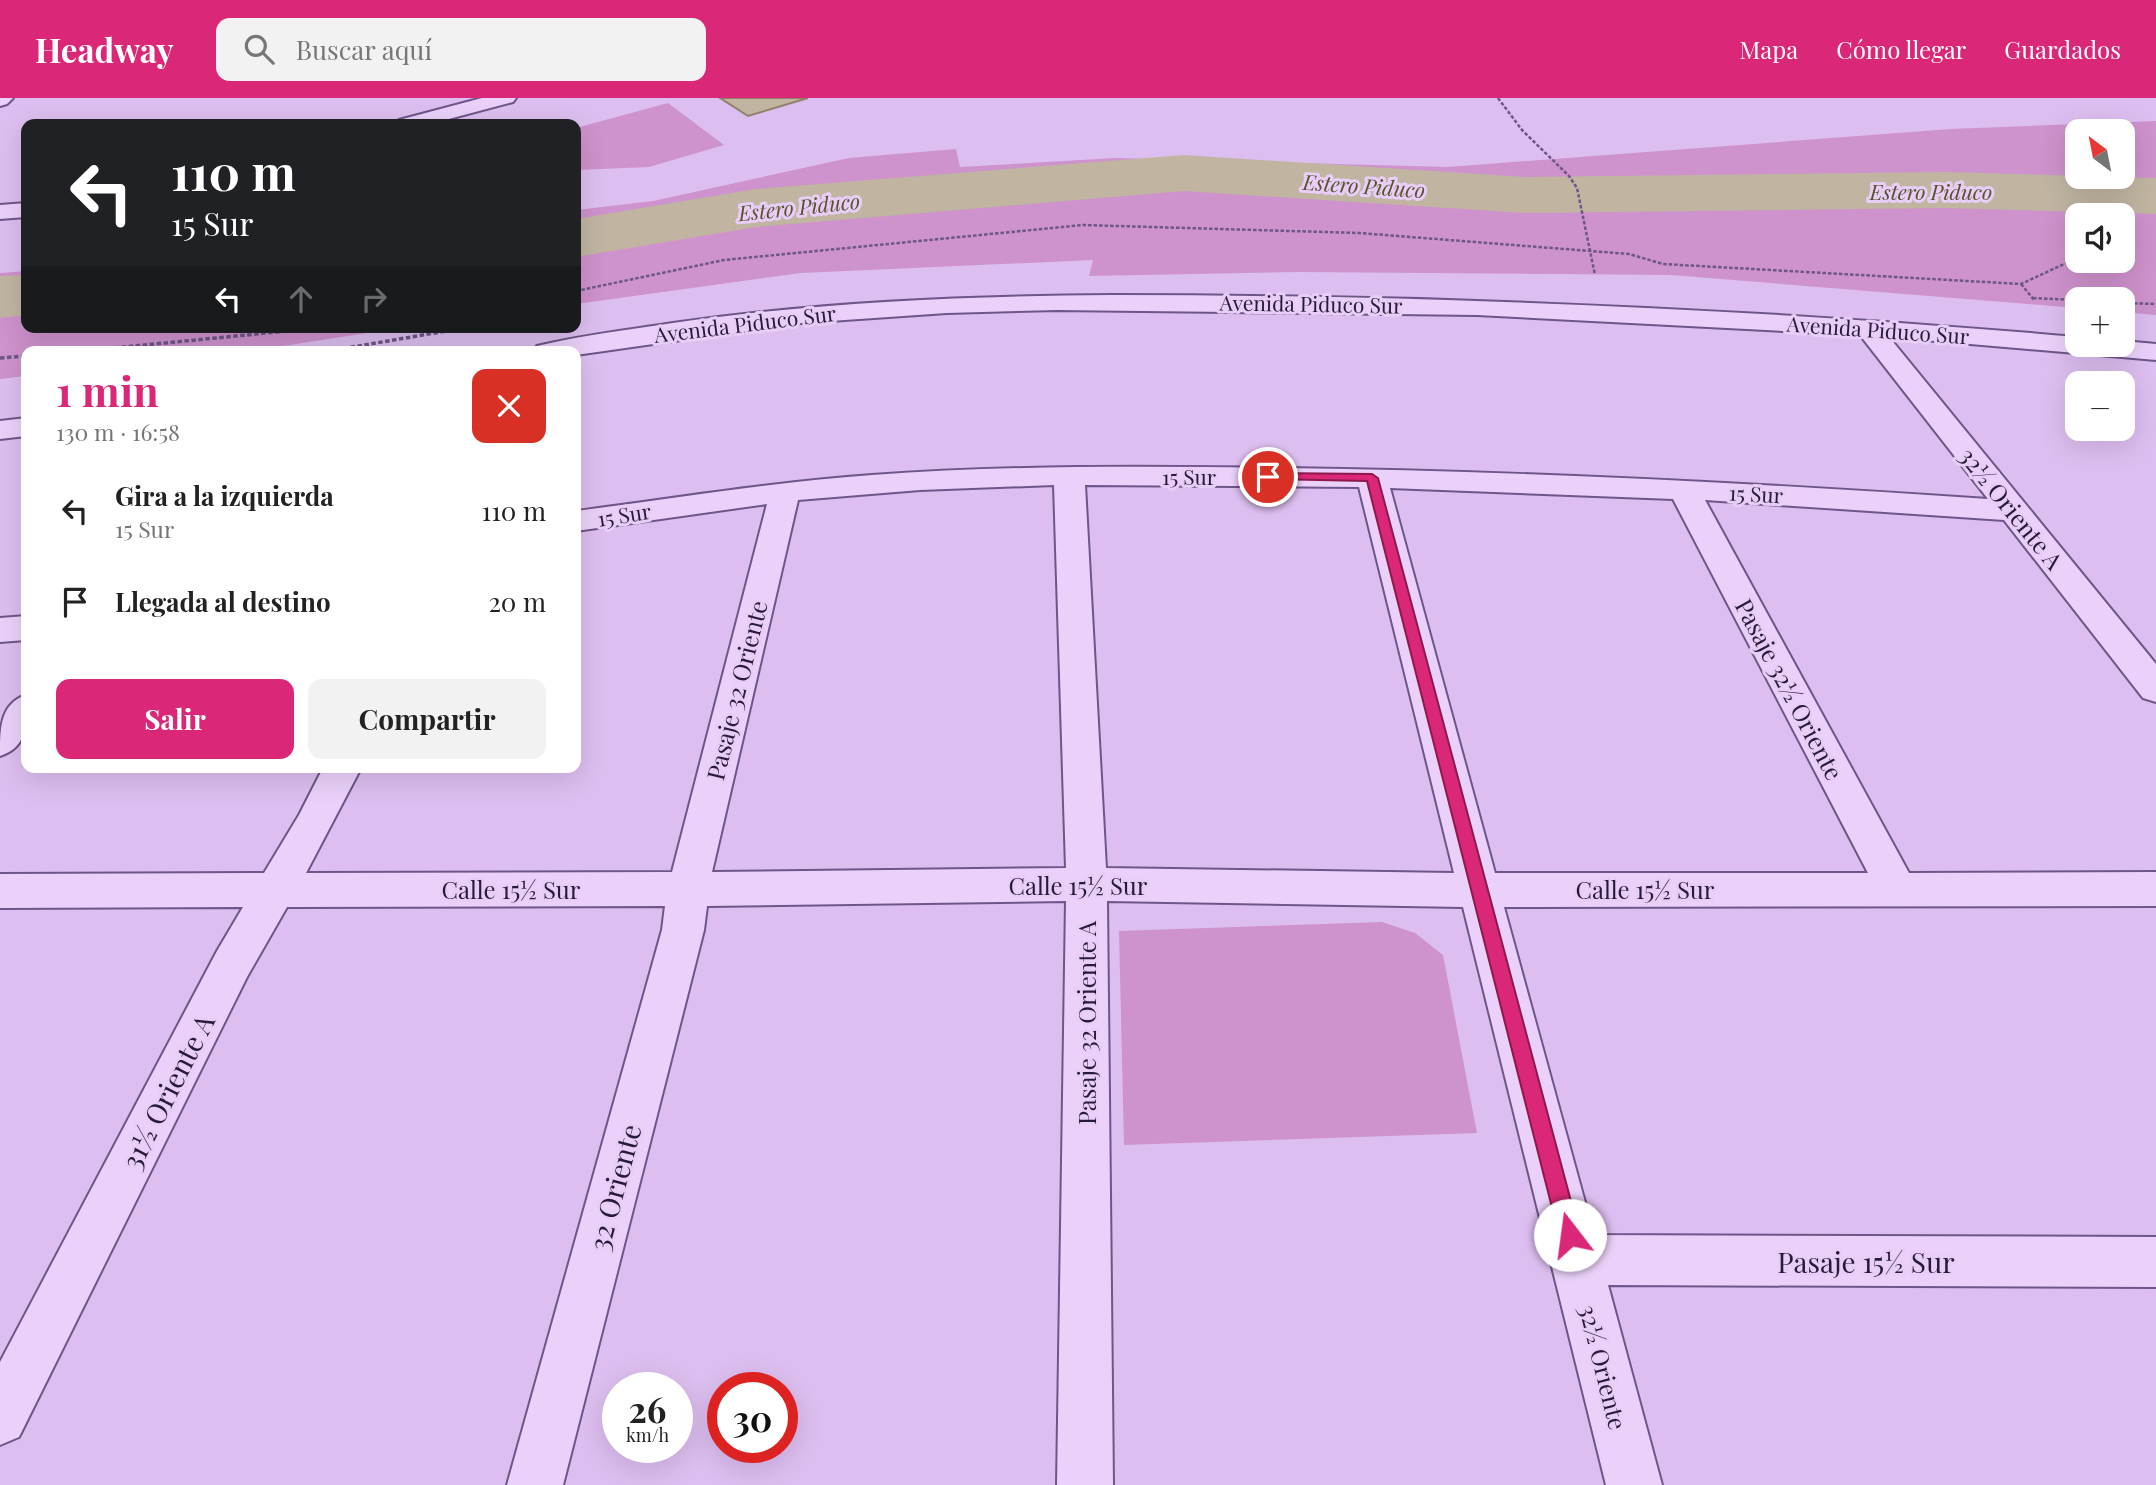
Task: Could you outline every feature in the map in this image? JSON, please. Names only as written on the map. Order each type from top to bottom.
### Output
[{"type":"street","points":[[425,119],[506,98]]},
{"type":"street","points":[[0,212],[21,210]]},
{"type":"street","name":"Avenida Piduco Sur","points":[[581,346],[763,319],[914,307],[1225,302],[1610,311],[2065,344]]},
{"type":"street","name":"32½ Oriente A","points":[[1868,328],[2156,689]]},
{"type":"street","points":[[0,430],[21,428]]},
{"type":"street","name":"15 Sur","points":[[581,520],[785,492],[952,479],[1069,477],[1372,478],[1683,488],[2014,511]]},
{"type":"street","name":"Pasaje 32 Oriente A","points":[[1069,477],[1085,813],[1088,953],[1085,1485]]},
{"type":"street","name":"32½ Oriente","points":[[1372,478],[1634,1485]]},
{"type":"street","name":"Pasaje 32½ Oriente","points":[[1683,488],[1897,889]]},
{"type":"street","name":"Pasaje 32 Oriente","points":[[688,889],[785,492]]},
{"type":"street","points":[[0,630],[21,628]]},
{"type":"street","points":[[0,743],[21,715]]},
{"type":"street","name":"31½ Oriente A","points":[[0,1419],[232,964],[315,823],[340,773]]},
{"type":"street","name":"Calle 15½ Sur","points":[[0,891],[688,889],[1085,884],[1480,890],[2156,889]]},
{"type":"street","name":"32 Oriente","points":[[535,1485],[683,930],[688,889]]},
{"type":"street","name":"Pasaje 15½ Sur","points":[[1576,1260],[2156,1262]]},
{"type":"path","points":[[1498,98],[1522,130],[1569,176],[1577,188],[1597,286],[1610,311]]},
{"type":"path","points":[[581,290],[724,260],[1083,225],[1359,233],[1629,254],[1663,264],[2021,284],[2065,264]]},
{"type":"path","points":[[2033,298],[2065,299]]},
{"type":"path","points":[[2135,303],[2156,304]]},
{"type":"path","points":[[134,346],[267,333]]},
{"type":"path","points":[[358,346],[435,333]]},
{"type":"path","points":[[0,358],[21,356]]},
{"type":"shaded area","points":[[720,98],[808,98],[748,116]]},
{"type":"shaded area","points":[[668,103],[724,145],[649,167],[581,170],[581,127]]},
{"type":"shaded area","points":[[2156,121],[2156,315],[2135,313],[2135,287],[2065,287],[2065,307],[1671,275],[1298,272],[1089,276],[1093,260],[801,273],[581,303],[581,209],[653,201],[849,158],[956,149],[960,167],[1116,158],[1448,167],[1951,129],[2065,125],[2065,189],[2135,189],[2135,122]]},
{"type":"shaded area","points":[[21,271],[21,333],[367,333],[284,346],[21,346],[21,377],[0,379],[0,273]]},
{"type":"shaded area","points":[[1382,922],[1415,933],[1443,955],[1477,1133],[1124,1145],[1119,931]]},
{"type":"waterway","name":"Estero Piduco","points":[[581,237],[756,208],[1184,173],[1525,195],[1945,190],[2156,196]]},
{"type":"waterway","name":"Estero Piduco","points":[[0,297],[21,295]]},
{"type":"route","points":[[1268,477],[1372,478],[1570,1235]]}]
